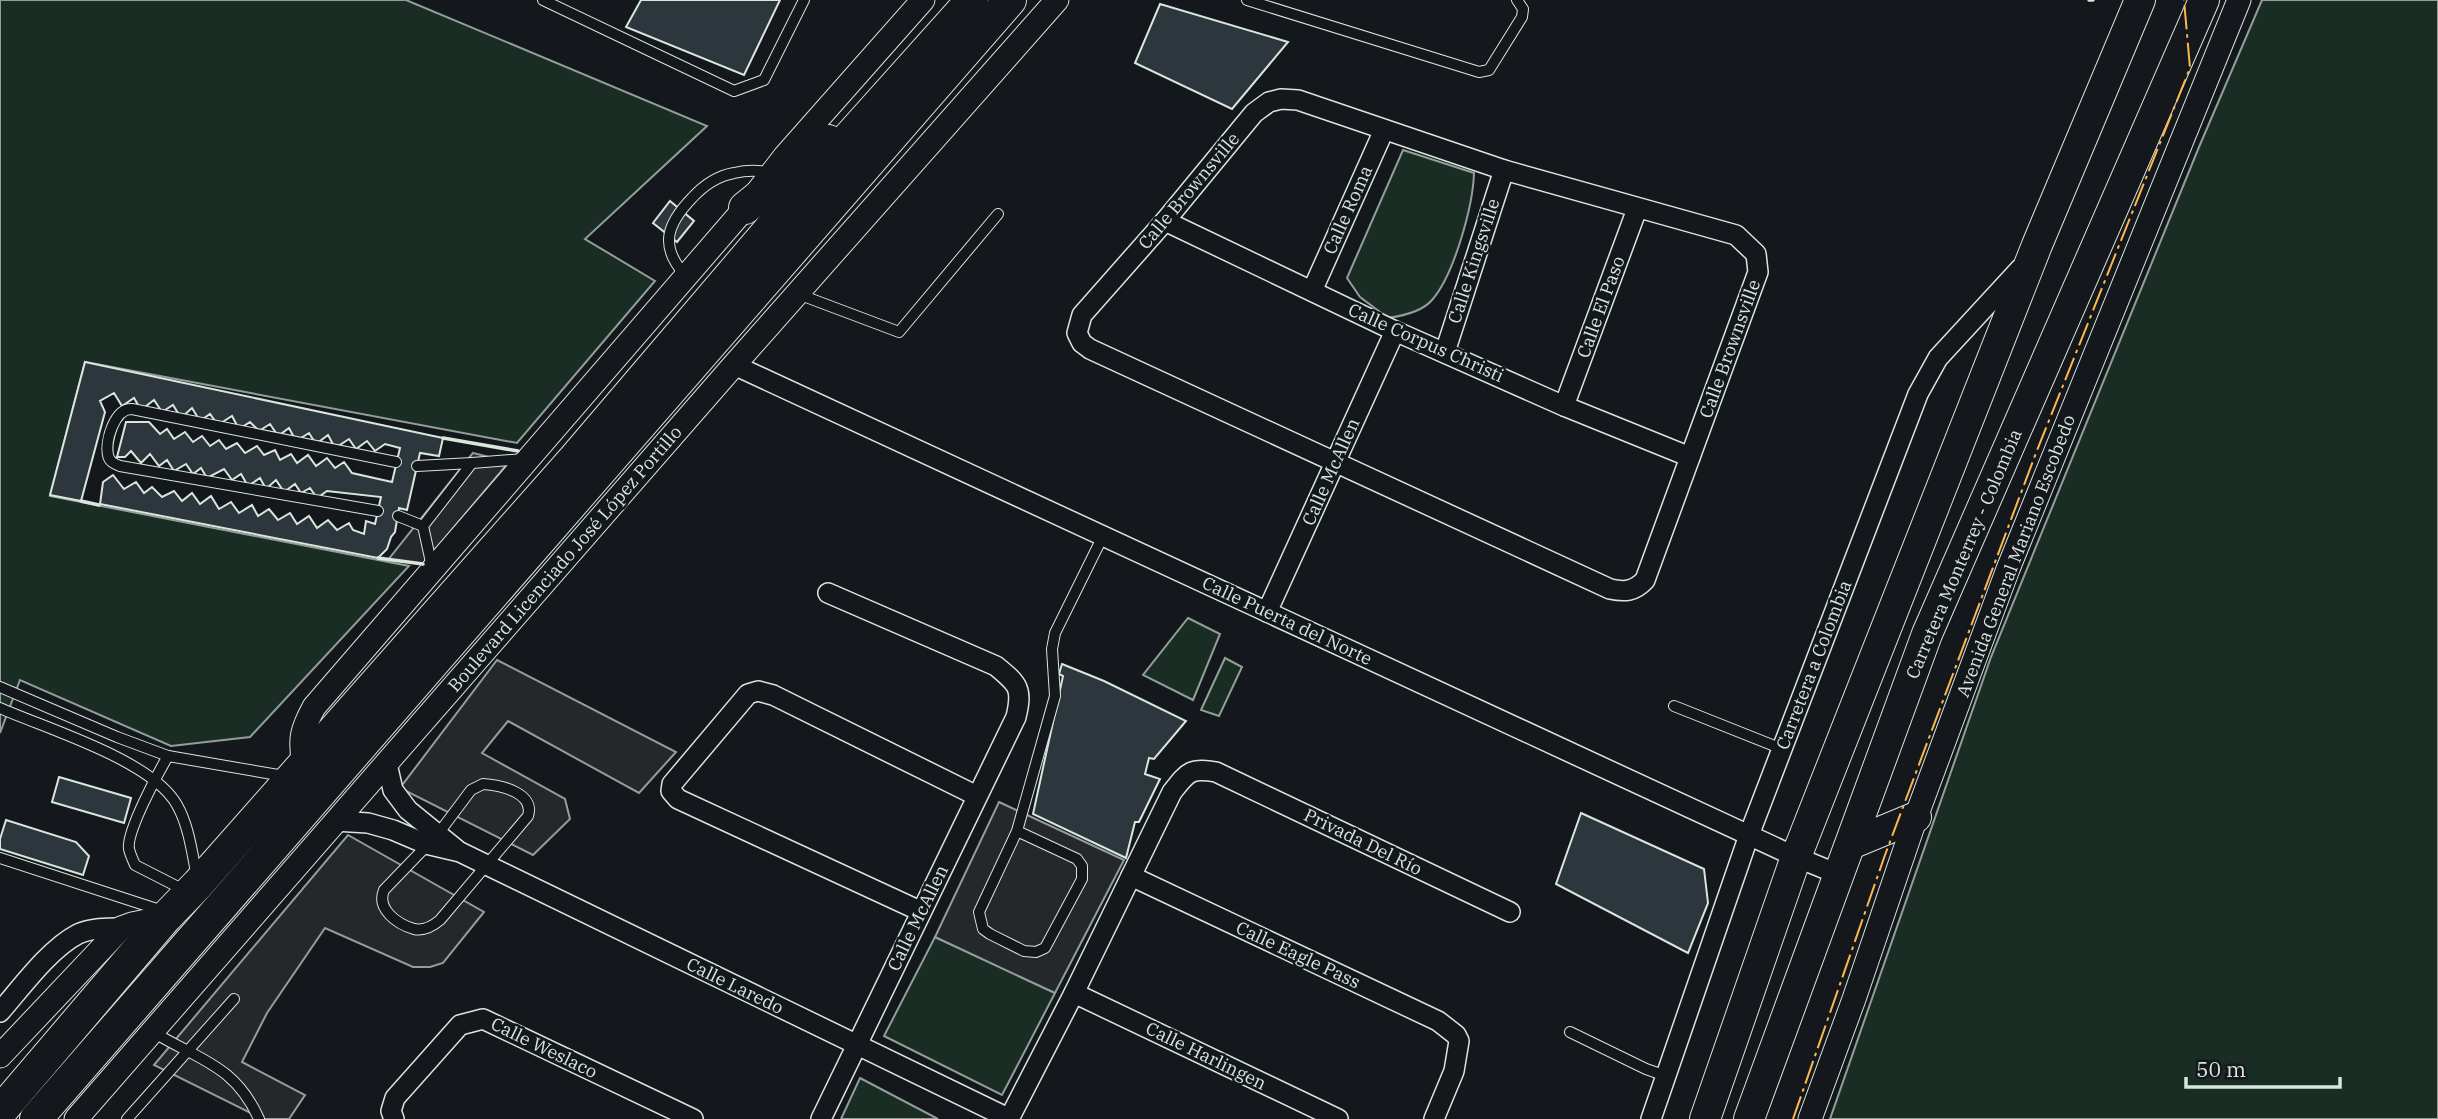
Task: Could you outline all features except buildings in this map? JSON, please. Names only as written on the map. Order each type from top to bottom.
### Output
[{"type":"highway","points":[[0,1112],[117,974],[574,459],[972,0]]},
{"type":"highway","name":"Boulevard Licenciado José López Portillo","points":[[36,1119],[1010,0]]},
{"type":"highway","points":[[745,208],[888,95]]},
{"type":"main road","points":[[1705,1119],[1796,857],[2037,245],[2140,0]]},
{"type":"main road","name":"Carretera Monterrey - Colombia","points":[[1749,1119],[1927,634],[2204,0]]},
{"type":"main road","points":[[1851,844],[1916,817]]},
{"type":"street","points":[[298,770],[303,727],[314,707],[745,208],[785,156],[923,0]]},
{"type":"street","name":"Boulevard Licenciado José López Portillo","points":[[76,1119],[797,293],[1057,0]]},
{"type":"street","name":"Avenida General Mariano Escobedo","points":[[1810,1119],[1916,817],[2008,569],[2239,0]]},
{"type":"street","name":"Calle Brownsville","points":[[1281,99],[1298,100],[1504,170],[1736,235],[1756,254],[1758,272],[1645,580],[1639,587],[1623,592],[1610,589],[1090,349],[1078,338],[1082,315],[1165,221],[1254,113],[1269,102],[1281,99]]},
{"type":"street","name":"Calle Roma","points":[[1312,291],[1384,130]]},
{"type":"street","name":"Calle Kingsville","points":[[1445,352],[1504,170]]},
{"type":"street","name":"Calle El Paso","points":[[1564,406],[1637,209]]},
{"type":"street","name":"Calle Corpus Christi","points":[[1165,221],[1395,331],[1564,406],[1690,457]]},
{"type":"street","name":"Carretera a Colombia","points":[[1651,1119],[1749,835],[1918,394],[1938,358],[2012,279],[2037,245]]},
{"type":"street","name":"Calle McAllen","points":[[1267,612],[1395,331]]},
{"type":"street","name":"Calle Puerta del Norte","points":[[734,365],[1840,875]]},
{"type":"street","name":"Calle McAllen","points":[[821,1119],[1016,717],[1021,698],[1019,688],[996,666],[828,593]]},
{"type":"street","points":[[920,911],[678,799],[671,791],[674,781],[748,694],[758,691],[773,695],[977,796]]},
{"type":"street","name":"Calle Laredo","points":[[387,764],[393,790],[432,839]]},
{"type":"street","name":"Privada Del Río","points":[[1131,876],[1172,792],[1186,773],[1203,769],[1216,772],[1510,912]]},
{"type":"street","name":"Calle Laredo","points":[[335,821],[368,823],[432,839],[1009,1119]]},
{"type":"street","points":[[1009,1119],[1131,876]]},
{"type":"street","name":"Calle Eagle Pass","points":[[1131,876],[1438,1021],[1456,1035],[1459,1041],[1454,1071],[1434,1119]]},
{"type":"street","points":[[0,1056],[121,928],[181,902]]},
{"type":"street","points":[[0,1012],[42,965],[78,934],[103,928],[121,928]]},
{"type":"street","name":"Calle Harlingen","points":[[1074,993],[1338,1119]]},
{"type":"street","name":"Calle Weslaco","points":[[393,1117],[395,1098],[450,1035],[460,1025],[483,1019],[692,1119]]},
{"type":"lane","points":[[543,0],[734,92],[764,80],[804,0]]},
{"type":"lane","points":[[1247,0],[1479,72],[1489,71],[1522,17],[1523,9],[1517,0]]},
{"type":"lane","points":[[685,275],[677,267],[669,247],[670,228],[678,214],[699,191],[720,177],[746,170],[773,173]]},
{"type":"lane","points":[[797,293],[899,332],[998,215]]},
{"type":"lane","points":[[377,511],[121,466],[108,456],[110,435],[121,412],[132,409],[396,462]]},
{"type":"lane","points":[[418,466],[528,458]]},
{"type":"lane","points":[[432,568],[423,526],[472,463]]},
{"type":"lane","points":[[398,516],[423,526]]},
{"type":"lane","points":[[1017,831],[1077,859],[1082,866],[1082,879],[1045,948],[1036,952],[1024,951],[990,934],[983,929],[979,912],[1017,831],[1055,696],[1052,649],[1055,633],[1103,536]]},
{"type":"lane","points":[[0,687],[168,756],[298,770]]},
{"type":"lane","points":[[12,692],[3,710],[85,742],[154,780],[176,803],[186,825],[181,902]]},
{"type":"lane","points":[[1674,706],[1782,749]]},
{"type":"lane","points":[[168,756],[154,780],[134,826],[128,848],[135,865],[181,902]]},
{"type":"lane","points":[[483,784],[494,785],[526,798],[530,810],[528,816],[486,865],[440,920],[430,927],[414,929],[388,915],[382,906],[381,897],[384,890],[432,839],[471,790],[483,784]]},
{"type":"lane","points":[[0,858],[181,902]]},
{"type":"lane","points":[[127,1119],[234,999]]},
{"type":"lane","points":[[153,1032],[220,1067],[236,1081],[259,1119]]},
{"type":"lane","points":[[1570,1032],[1666,1076]]},
{"type":"green space","points":[[0,0],[406,0],[707,126],[585,239],[655,281],[517,443],[85,362],[50,496],[409,566],[250,737],[171,746],[20,680],[0,733]]},
{"type":"green space","points":[[2262,0],[2438,0],[2438,1119],[1830,1119],[1991,657],[2199,147]]},
{"type":"green space","points":[[1403,150],[1474,173],[1473,187],[1461,240],[1440,289],[1423,308],[1388,318],[1360,297],[1347,278]]},
{"type":"green space","points":[[1188,618],[1220,634],[1193,700],[1143,675]]},
{"type":"green space","points":[[1225,658],[1242,667],[1219,716],[1201,710]]},
{"type":"green space","points":[[935,937],[1055,993],[1002,1095],[884,1036]]},
{"type":"green space","points":[[860,1078],[938,1119],[841,1119]]},
{"type":"shaded area","points":[[473,453],[509,462],[423,564],[388,560]]},
{"type":"shaded area","points":[[497,660],[676,752],[639,793],[508,721],[482,753],[565,799],[570,819],[533,855],[400,788]]},
{"type":"shaded area","points":[[999,802],[1124,860],[1055,993],[935,937]]},
{"type":"shaded area","points":[[348,835],[484,912],[443,963],[430,967],[413,967],[325,928],[267,1013],[242,1062],[305,1095],[289,1119],[263,1119],[154,1065]]},
{"type":"wall","points":[[443,438],[518,451]]},
{"type":"wall","points":[[81,501],[99,505]]},
{"type":"wall","points":[[378,558],[423,564]]},
{"type":"power","points":[[1793,1119],[1885,855],[2036,453],[2190,68],[2184,0]]}]
